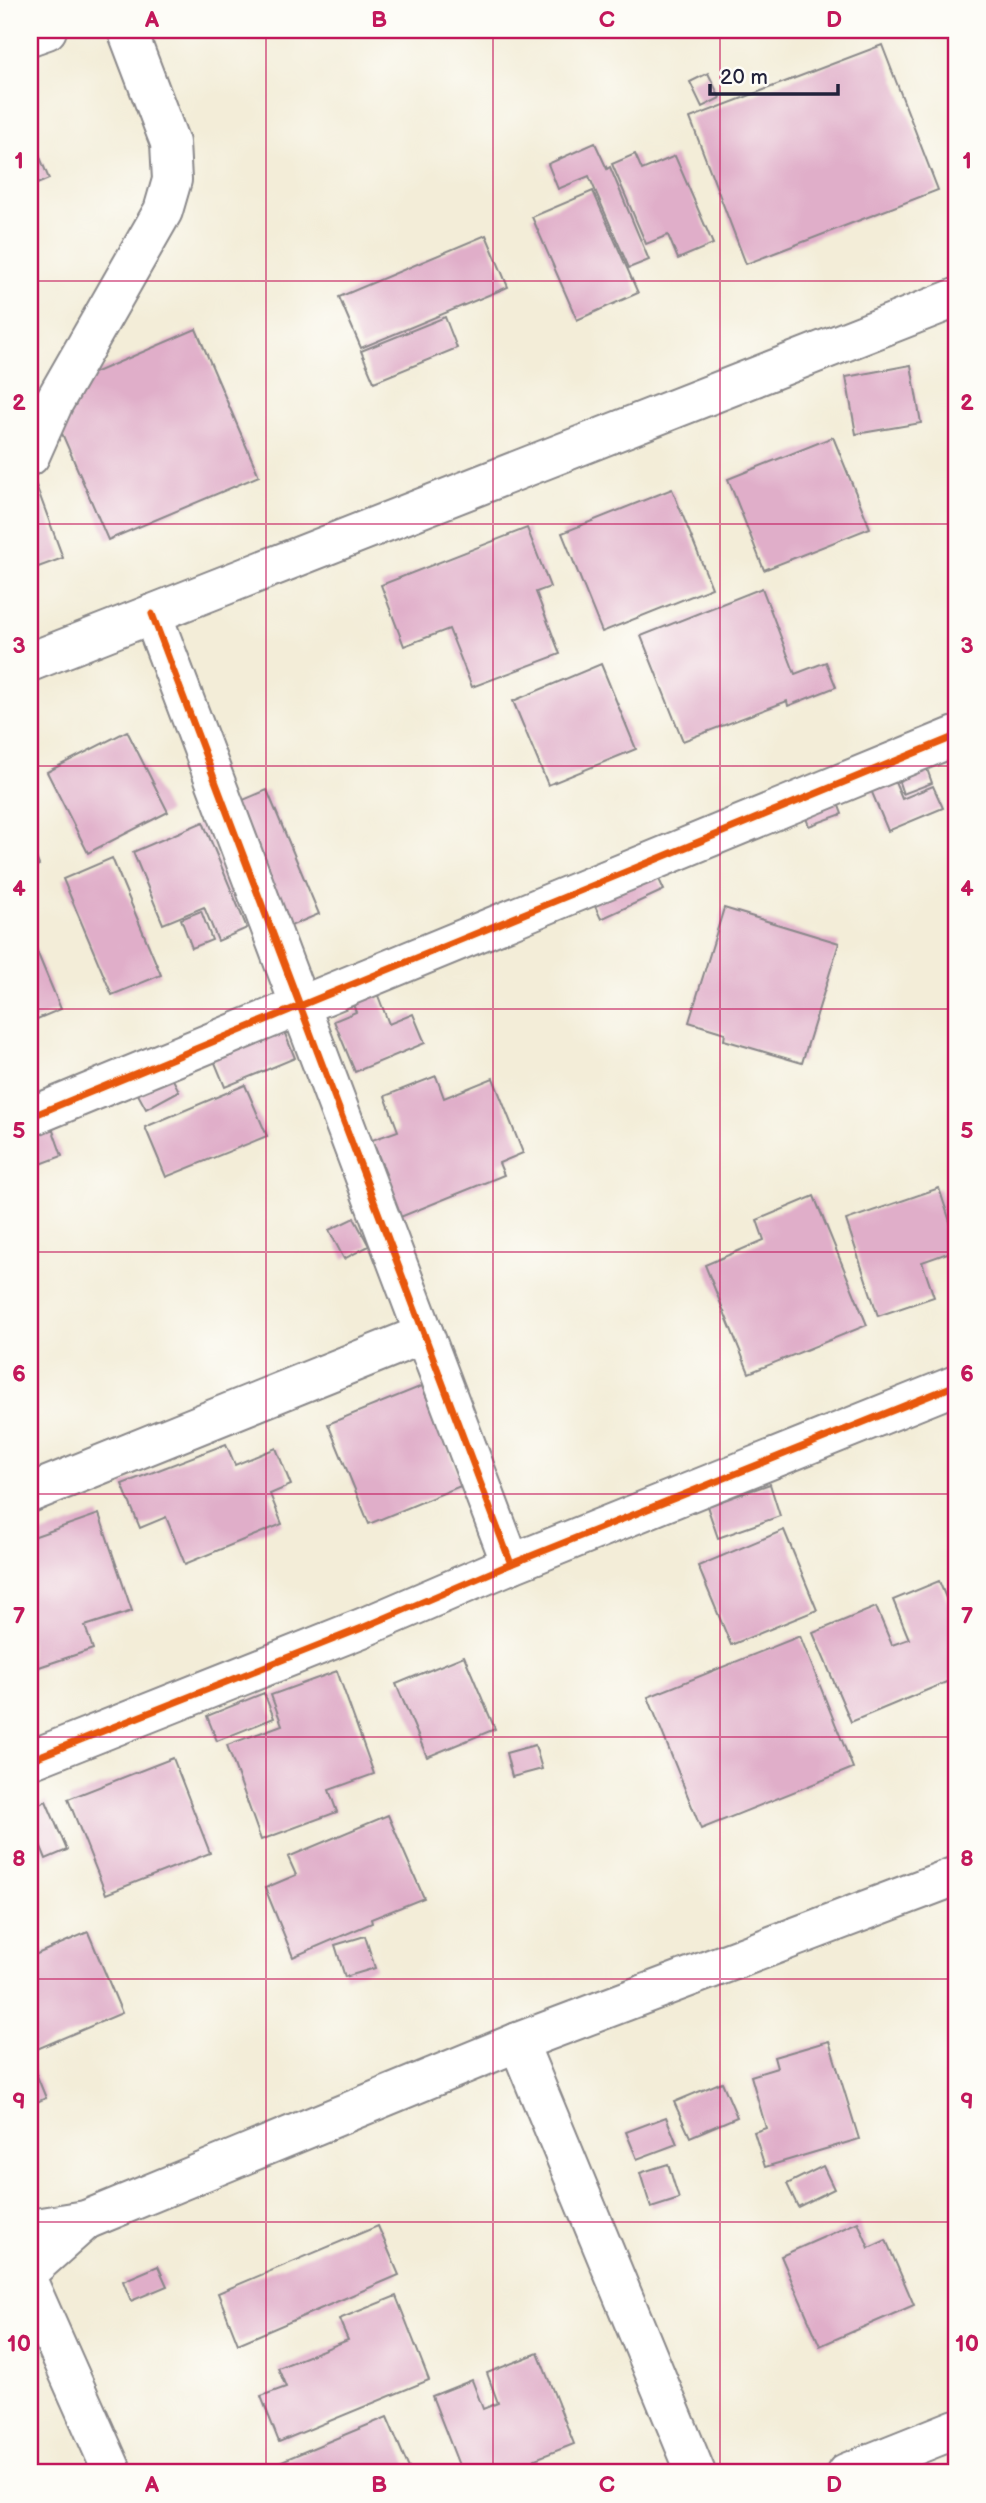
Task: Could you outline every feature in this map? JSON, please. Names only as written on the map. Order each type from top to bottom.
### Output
[{"type":"street","points":[[30,36],[47,30]]},
{"type":"street","points":[[30,456],[42,406],[163,211],[172,180],[170,143],[127,30]]},
{"type":"street","points":[[30,662],[956,299]]},
{"type":"street","points":[[152,614],[511,1563]]},
{"type":"street","points":[[30,1117],[956,736]]},
{"type":"street","points":[[30,1493],[424,1334]]},
{"type":"street","points":[[30,1760],[362,1628],[511,1563],[956,1385]]},
{"type":"street","points":[[30,2229],[86,2220],[518,2042],[956,1876]]},
{"type":"street","points":[[518,2042],[696,2473]]},
{"type":"street","points":[[30,2270],[86,2220]]},
{"type":"street","points":[[30,2286],[113,2473]]},
{"type":"street","points":[[846,2473],[956,2429]]},
{"type":"building","points":[[882,45],[938,190],[746,264],[690,118]]},
{"type":"building","points":[[708,73],[720,98],[702,107],[690,82]]},
{"type":"building","points":[[30,133],[49,179],[30,187]]},
{"type":"building","points":[[595,143],[607,169],[610,167],[649,260],[629,268],[589,176],[558,189],[548,164]]},
{"type":"building","points":[[635,154],[642,170],[675,156],[713,244],[678,259],[668,235],[646,244],[612,164]]},
{"type":"building","points":[[593,191],[638,293],[577,320],[532,217]]},
{"type":"building","points":[[486,235],[508,287],[361,348],[339,297]]},
{"type":"building","points":[[445,317],[457,348],[374,382],[361,351]]},
{"type":"building","points":[[196,329],[259,476],[108,540],[45,394]]},
{"type":"building","points":[[911,365],[921,423],[856,434],[846,377]]},
{"type":"building","points":[[833,437],[870,528],[764,570],[728,479]]},
{"type":"building","points":[[30,469],[63,558],[30,570]]},
{"type":"building","points":[[672,489],[712,588],[602,632],[562,533]]},
{"type":"building","points":[[527,528],[550,587],[536,592],[560,654],[472,687],[449,629],[404,646],[381,585]]},
{"type":"building","points":[[762,588],[795,674],[826,662],[836,687],[788,706],[787,701],[683,741],[641,636]]},
{"type":"building","points":[[601,664],[636,749],[548,785],[513,701]]},
{"type":"building","points":[[127,731],[168,812],[88,853],[47,772]]},
{"type":"building","points":[[921,752],[932,783],[903,794],[892,762]]},
{"type":"building","points":[[889,768],[902,799],[933,786],[943,808],[888,831],[866,778]]},
{"type":"building","points":[[267,790],[319,914],[262,938],[210,814]]},
{"type":"building","points":[[833,790],[842,814],[809,826],[800,802]]},
{"type":"building","points":[[203,822],[247,928],[218,941],[204,907],[163,924],[133,852]]},
{"type":"building","points":[[30,843],[39,865],[30,869]]},
{"type":"building","points":[[112,858],[161,975],[112,995],[63,879]]},
{"type":"building","points":[[651,862],[664,890],[601,919],[588,891]]},
{"type":"building","points":[[724,908],[839,943],[802,1063],[724,1040],[725,1033],[689,1022]]},
{"type":"building","points":[[201,911],[212,940],[192,948],[181,919]]},
{"type":"building","points":[[30,935],[61,1009],[30,1022]]},
{"type":"building","points":[[370,975],[389,1024],[413,1014],[425,1043],[355,1072],[334,1021],[356,1012],[345,985]]},
{"type":"building","points":[[274,1007],[295,1058],[225,1087],[204,1036]]},
{"type":"building","points":[[167,1068],[179,1091],[146,1109],[134,1087]]},
{"type":"building","points":[[436,1076],[444,1098],[493,1078],[523,1153],[499,1163],[504,1175],[393,1220],[376,1179],[386,1174],[372,1140],[398,1131],[385,1096]]},
{"type":"building","points":[[245,1085],[267,1136],[166,1177],[145,1127]]},
{"type":"building","points":[[45,1108],[62,1156],[30,1168],[30,1114]]},
{"type":"building","points":[[939,1188],[956,1240],[956,1250],[922,1262],[934,1297],[878,1316],[846,1220]]},
{"type":"building","points":[[814,1196],[867,1325],[749,1373],[705,1265],[764,1240],[757,1220]]},
{"type":"building","points":[[354,1218],[369,1246],[344,1259],[329,1230]]},
{"type":"building","points":[[422,1386],[463,1485],[369,1524],[328,1424]]},
{"type":"building","points":[[226,1444],[235,1465],[276,1448],[291,1485],[270,1494],[282,1524],[185,1564],[166,1517],[140,1528],[122,1484]]},
{"type":"building","points":[[770,1484],[780,1516],[718,1538],[707,1506]]},
{"type":"building","points":[[99,1514],[132,1611],[85,1626],[93,1649],[30,1670],[30,1538]]},
{"type":"building","points":[[784,1530],[817,1610],[731,1645],[698,1566]]},
{"type":"building","points":[[939,1581],[956,1622],[956,1678],[851,1722],[813,1633],[876,1607],[892,1645],[909,1639],[893,1600]]},
{"type":"building","points":[[800,1636],[853,1768],[701,1829],[648,1697]]},
{"type":"building","points":[[464,1656],[495,1729],[427,1757],[396,1684]]},
{"type":"building","points":[[337,1671],[374,1774],[329,1790],[337,1812],[261,1840],[227,1745],[282,1725],[271,1695]]},
{"type":"building","points":[[264,1693],[274,1718],[217,1741],[207,1716]]},
{"type":"building","points":[[535,1745],[542,1769],[512,1777],[506,1753]]},
{"type":"building","points":[[173,1758],[210,1853],[106,1894],[68,1799]]},
{"type":"building","points":[[46,1801],[67,1850],[46,1859],[30,1820],[30,1808]]},
{"type":"building","points":[[388,1815],[424,1898],[371,1919],[372,1923],[293,1957],[265,1888],[296,1875],[288,1857]]},
{"type":"building","points":[[88,1932],[122,2013],[30,2052],[30,1957]]},
{"type":"building","points":[[365,1936],[375,1968],[345,1977],[335,1945]]},
{"type":"building","points":[[829,2041],[859,2139],[765,2167],[754,2132],[766,2128],[751,2076],[777,2068],[774,2057]]},
{"type":"building","points":[[30,2059],[46,2098],[30,2105]]},
{"type":"building","points":[[722,2082],[737,2117],[690,2137],[674,2102]]},
{"type":"building","points":[[666,2117],[677,2144],[637,2159],[626,2132]]},
{"type":"building","points":[[668,2164],[679,2199],[651,2208],[640,2173]]},
{"type":"building","points":[[823,2166],[834,2189],[798,2207],[787,2184]]},
{"type":"building","points":[[858,2222],[869,2248],[886,2240],[914,2305],[820,2346],[781,2256]]},
{"type":"building","points":[[378,2226],[399,2275],[238,2344],[218,2293]]},
{"type":"building","points":[[158,2266],[167,2286],[131,2301],[123,2281]]},
{"type":"building","points":[[396,2296],[429,2380],[279,2442],[261,2396],[286,2387],[278,2368],[348,2340],[339,2319]]},
{"type":"building","points":[[538,2353],[574,2444],[535,2459],[541,2473],[462,2473],[432,2396],[472,2380],[483,2409],[498,2403],[487,2373]]},
{"type":"building","points":[[387,2417],[411,2473],[253,2473]]},
{"type":"cycle path","points":[[152,614],[511,1564]]},
{"type":"cycle path","points":[[30,1117],[956,736]]},
{"type":"cycle path","points":[[30,1760],[362,1628],[511,1564],[956,1385]]}]
